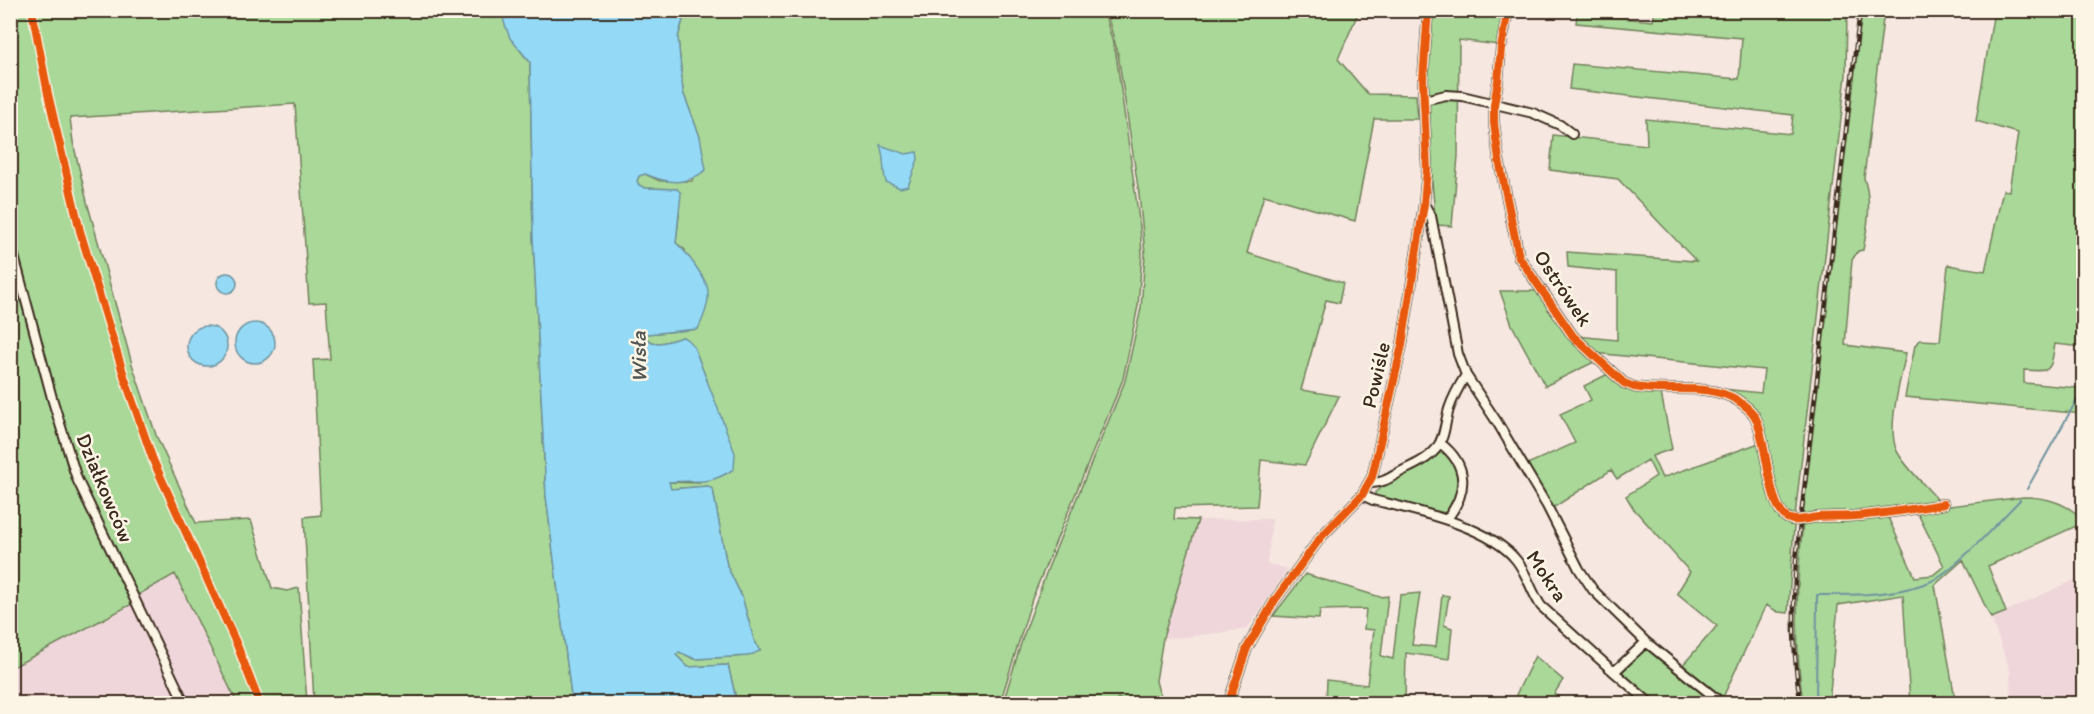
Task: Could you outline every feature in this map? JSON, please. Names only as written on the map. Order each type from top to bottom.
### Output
[{"type":"street","name":"Powiśle","points":[[1228,704],[1247,648],[1275,600],[1321,537],[1362,495],[1370,483],[1396,375],[1424,204],[1427,169],[1423,80],[1428,10]]},
{"type":"street","name":"Ostrówek","points":[[1508,10],[1494,105],[1499,160],[1519,257],[1573,336],[1624,382],[1634,387],[1660,390],[1700,390],[1725,394],[1749,408],[1758,426],[1777,503],[1781,513],[1787,518],[1800,520],[1854,516],[1944,504]]},
{"type":"street","points":[[1424,100],[1455,95],[1546,118],[1572,134]]},
{"type":"street","points":[[1424,204],[1431,216],[1458,354],[1466,375],[1497,422],[1546,506],[1583,576],[1593,590],[1646,642],[1724,704]]},
{"type":"street","name":"Działkowców","points":[[10,241],[52,398],[77,478],[185,704]]},
{"type":"street","points":[[1370,483],[1379,483],[1430,455],[1440,443],[1449,408],[1466,375]]},
{"type":"street","points":[[1440,443],[1454,456],[1463,477],[1460,498],[1447,519]]},
{"type":"street","name":"Mokra","points":[[1362,495],[1373,500],[1447,519],[1494,541],[1507,550],[1520,566],[1541,606],[1651,704]]},
{"type":"street","points":[[1614,672],[1646,642]]},
{"type":"shaded area","points":[[1272,519],[1267,564],[1288,569],[1247,629],[1163,638],[1198,520]]},
{"type":"shaded area","points":[[175,574],[237,703],[11,704],[11,668],[132,604],[138,595]]},
{"type":"shaded area","points":[[2083,576],[2083,703],[2011,703],[2010,670],[1991,618]]},
{"type":"green space","points":[[10,11],[502,11],[512,38],[530,62],[533,236],[546,496],[572,703],[314,703],[304,517],[321,515],[313,360],[330,359],[326,302],[309,303],[295,104],[70,118],[73,142],[87,202],[132,364],[156,435],[196,523],[251,520],[272,588],[287,591],[299,588],[307,703],[237,703],[175,574],[138,595],[85,496],[67,441],[11,232]]},
{"type":"green space","points":[[695,11],[1104,11],[1116,54],[1140,227],[1142,254],[1138,306],[1123,379],[1032,599],[1000,703],[737,703],[728,665],[688,667],[675,654],[679,652],[695,659],[748,656],[760,650],[754,640],[742,597],[727,566],[713,490],[708,486],[670,489],[669,482],[699,483],[708,384],[694,347],[683,337],[658,343],[649,341],[645,337],[647,334],[698,329],[685,250],[676,243],[679,216],[677,189],[645,188],[637,181],[639,176],[645,174],[660,181],[692,181],[700,137],[683,92],[678,37],[684,16]]},
{"type":"green space","points":[[1106,11],[1359,11],[1338,59],[1368,94],[1416,95],[1418,119],[1374,119],[1355,221],[1264,195],[1247,253],[1343,283],[1339,303],[1326,300],[1301,390],[1339,396],[1305,465],[1261,460],[1257,506],[1175,508],[1174,519],[1198,520],[1163,638],[1156,681],[1159,692],[1166,703],[1127,703],[1118,698],[1112,704],[1003,703],[1023,637],[1048,568],[1125,381],[1141,308],[1145,254],[1139,194],[1118,54]]},
{"type":"green space","points":[[1433,11],[1506,11],[1498,45],[1459,40],[1458,156],[1452,226],[1436,225],[1432,182],[1427,77]]},
{"type":"green space","points":[[1655,11],[1847,11],[1846,75],[1795,516],[1781,508],[1754,409],[1713,388],[1761,393],[1764,370],[1594,353],[1576,336],[1617,340],[1617,272],[1568,267],[1567,252],[1696,261],[1618,179],[1550,170],[1553,135],[1647,145],[1646,119],[1791,134],[1793,115],[1569,89],[1572,64],[1739,79],[1742,38],[1576,23],[1577,14],[1653,21]]},
{"type":"green space","points":[[1862,11],[1884,11],[1864,178],[1869,205],[1868,223],[1863,250],[1858,251],[1852,260],[1845,345],[1906,353],[1895,404],[1894,443],[1907,465],[1937,499],[1936,502],[1896,510],[1803,517]]},
{"type":"green space","points":[[1998,11],[2083,11],[2083,347],[2055,344],[2051,365],[2040,371],[2024,370],[2024,383],[2077,388],[2083,378],[2083,414],[1905,397],[1915,345],[1920,340],[1940,341],[1948,265],[1985,271],[2003,190],[2009,191],[2018,133],[1976,121],[1993,17]]},
{"type":"green space","points":[[10,263],[69,472],[132,604],[11,668]]},
{"type":"green space","points":[[1500,291],[1537,291],[1575,342],[1594,362],[1545,386],[1512,325]]},
{"type":"green space","points":[[1610,373],[1633,389],[1661,393],[1672,449],[1652,456],[1662,478],[1759,443],[1776,512],[1794,526],[1788,613],[1778,612],[1766,605],[1723,697],[1682,666],[1717,626],[1677,593],[1690,572],[1633,508],[1626,496],[1656,476],[1648,460],[1617,479],[1611,470],[1553,508],[1525,465],[1575,443],[1560,414],[1591,400],[1584,386]]},
{"type":"green space","points":[[1438,452],[1450,456],[1458,485],[1455,499],[1446,513],[1376,498],[1375,492]]},
{"type":"green space","points":[[2024,497],[2056,502],[2071,509],[2084,520],[2083,523],[1988,566],[2006,612],[1991,618],[1963,560],[1935,585],[1956,704],[1910,703],[1903,595],[1838,605],[1829,703],[1803,703],[1798,658],[1797,612],[1803,522],[1887,515],[1915,577],[1933,575],[1944,566],[1916,510]]},
{"type":"green space","points":[[1305,574],[1380,597],[1388,596],[1381,656],[1393,659],[1400,595],[1420,593],[1412,645],[1436,647],[1442,595],[1449,596],[1444,625],[1452,628],[1449,659],[1406,653],[1405,703],[1326,703],[1327,680],[1367,685],[1374,630],[1364,629],[1366,609],[1320,610],[1319,619],[1273,616]]},
{"type":"green space","points":[[1646,648],[1715,703],[1654,703],[1655,701],[1622,672]]},
{"type":"green space","points":[[1535,656],[1563,680],[1554,694],[1567,703],[1512,703]]},
{"type":"water","name":"Wisła","points":[[502,11],[695,11],[684,16],[678,37],[683,92],[700,137],[706,170],[684,181],[662,180],[645,174],[639,176],[637,181],[645,188],[677,189],[681,193],[676,243],[689,257],[705,281],[708,291],[707,302],[705,314],[698,329],[647,334],[645,337],[649,341],[658,343],[683,337],[694,347],[735,453],[734,469],[724,475],[702,481],[669,482],[671,489],[708,486],[713,490],[727,566],[742,597],[754,640],[760,651],[748,656],[695,659],[679,652],[676,655],[688,667],[728,665],[737,703],[572,703],[546,496],[533,236],[530,62],[510,38]]},
{"type":"water","points":[[880,145],[906,154],[917,152],[918,159],[908,186],[900,188],[886,182]]},
{"type":"water","points":[[227,273],[234,276],[237,283],[234,290],[227,293],[220,290],[217,283],[220,276]]},
{"type":"water","points":[[255,323],[263,324],[269,329],[274,335],[274,351],[269,357],[263,362],[255,363],[247,362],[241,357],[236,351],[235,343],[236,335],[241,329],[247,324]]},
{"type":"water","points":[[207,326],[215,327],[221,332],[226,338],[226,354],[221,360],[215,365],[207,366],[199,365],[193,360],[188,354],[187,346],[188,338],[193,332],[199,327]]},
{"type":"waterway","points":[[2027,489],[2084,387]]},
{"type":"waterway","points":[[1816,704],[1817,595],[1886,593],[1927,583],[1962,558],[2020,500]]},
{"type":"railway","points":[[1801,704],[1794,632],[1796,559],[1860,10]]},
{"type":"cycle path","points":[[32,10],[48,94],[80,231],[125,379],[153,460],[237,645],[260,704]]},
{"type":"cycle path","points":[[1228,704],[1247,648],[1275,600],[1321,537],[1362,495],[1372,477],[1402,345],[1424,204],[1427,169],[1423,80],[1428,10]]},
{"type":"cycle path","points":[[1508,10],[1494,105],[1499,160],[1519,257],[1573,336],[1624,383],[1647,389],[1713,391],[1737,400],[1746,407],[1754,415],[1758,425],[1775,500],[1780,511],[1787,518],[1798,520],[1865,515],[1944,504]]}]
